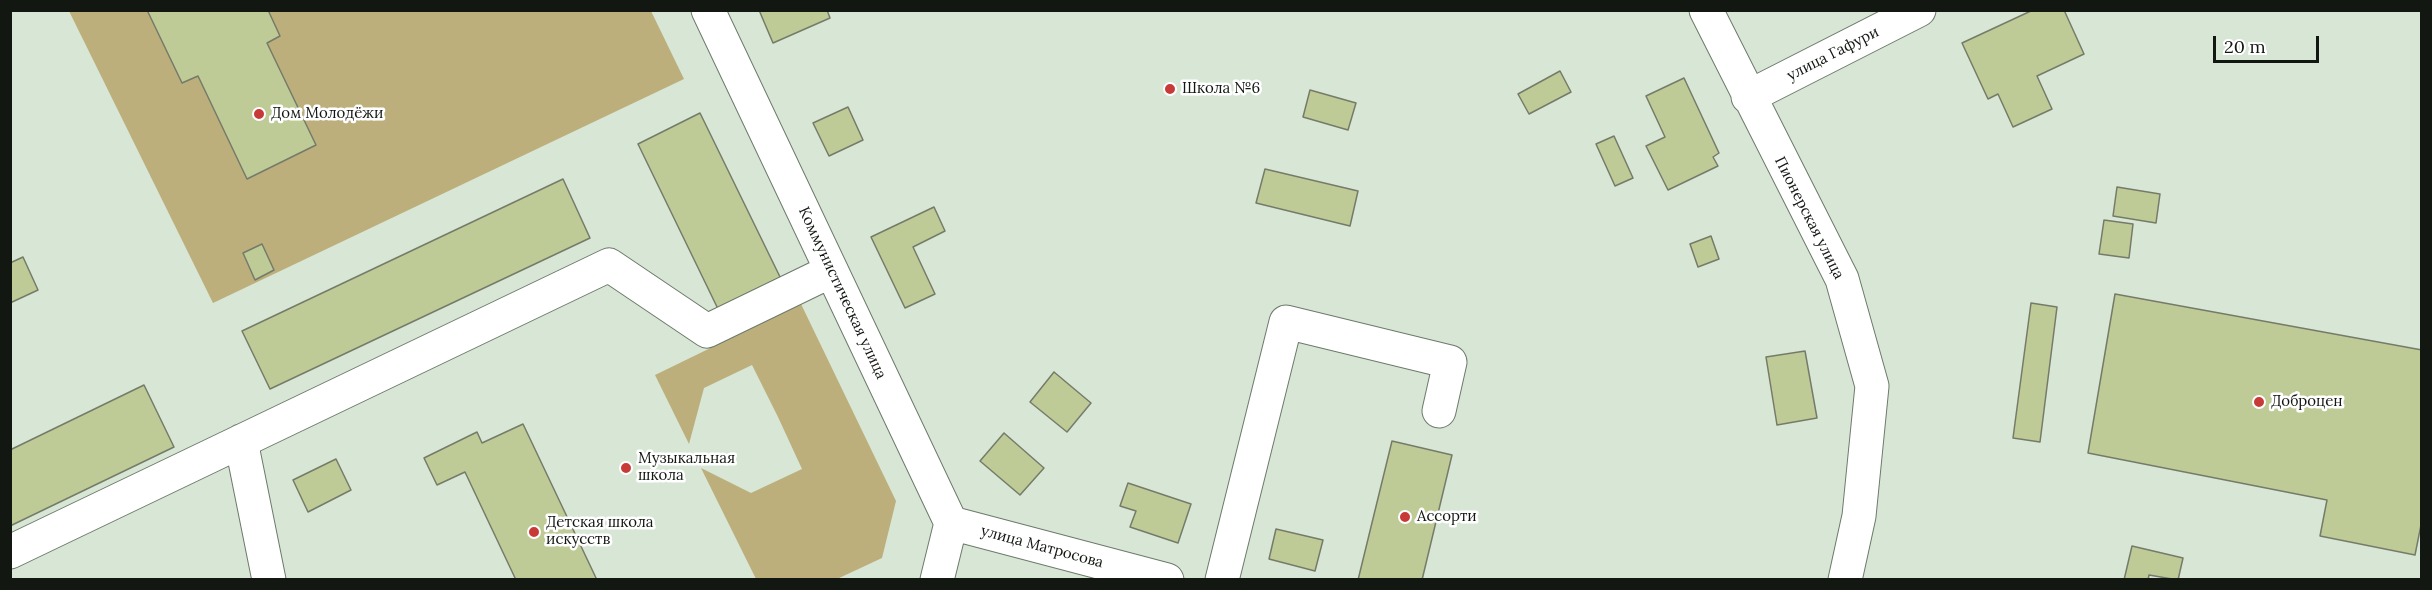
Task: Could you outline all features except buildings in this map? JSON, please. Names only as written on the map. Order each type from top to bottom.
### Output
[{"type":"street","name":"Коммунистическая улица","points":[[708,10],[951,524]]},
{"type":"street","name":"Пионерская улица","points":[[1706,10],[1748,98],[1842,279],[1872,386],[1859,516],[1845,579]]},
{"type":"street","name":"улица Гафури","points":[[1748,98],[1919,10]]},
{"type":"street","points":[[10,552],[609,265],[707,331],[831,271]]},
{"type":"street","points":[[1222,579],[1286,322],[1450,362],[1438,411]]},
{"type":"street","points":[[241,441],[269,579]]},
{"type":"street","points":[[937,579],[951,524]]},
{"type":"street","name":"улица Матросова","points":[[951,524],[1167,579]]},
{"type":"shaded area","points":[[69,11],[651,11],[684,79],[213,303]]},
{"type":"shaded area","points":[[801,304],[896,501],[882,558],[837,579],[756,579],[701,468],[751,493],[802,469],[778,417],[752,365],[704,388],[689,444],[655,375]]},
{"type":"place","name":"Школа №6","points":[[1170,89]]},
{"type":"place","name":"Дом Молодёжи","points":[[259,114]]},
{"type":"place","name":"Доброцен","points":[[2259,402]]},
{"type":"place","name":"Музыкальная школа","points":[[626,468]]},
{"type":"place","name":"Ассорти","points":[[1405,517]]},
{"type":"place","name":"Детская школа искусств","points":[[534,532]]}]
